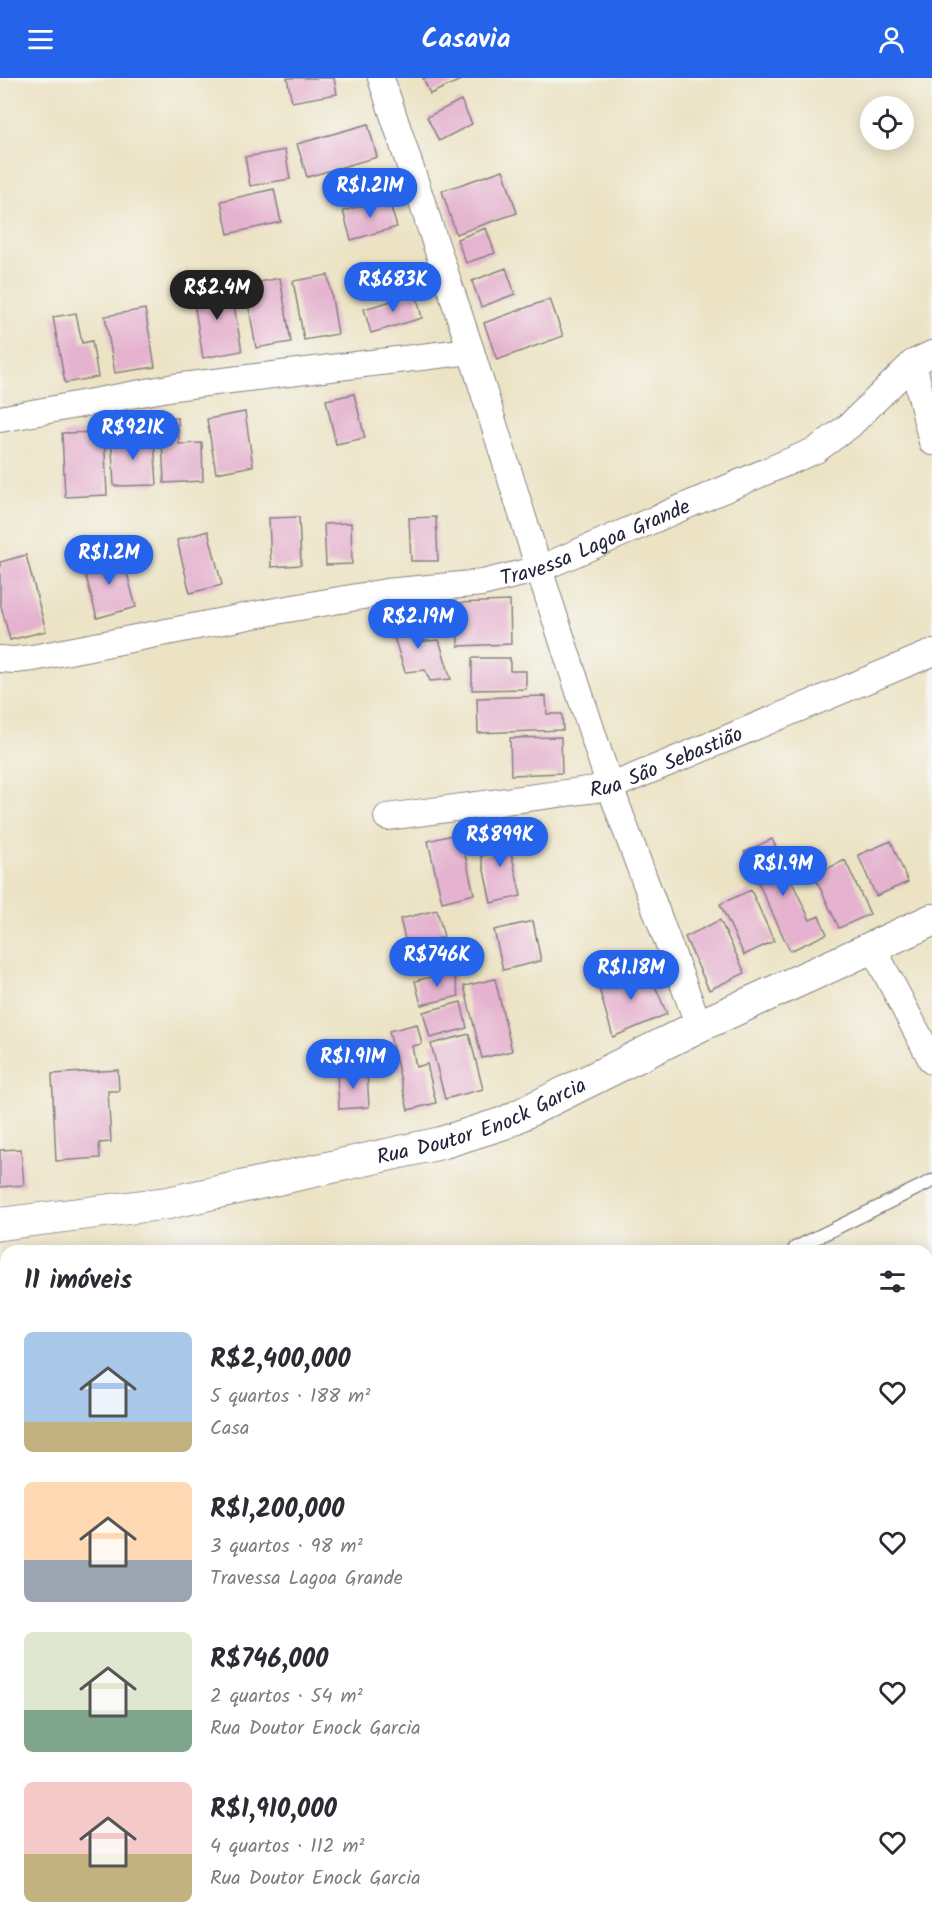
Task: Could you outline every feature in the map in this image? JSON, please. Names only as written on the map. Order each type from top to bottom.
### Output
[{"type":"street","points":[[381,78],[610,787],[699,1026]]},
{"type":"street","points":[[0,419],[174,387],[471,351]]},
{"type":"street","points":[[922,359],[932,442]]},
{"type":"street","name":"Travessa Lagoa Grande","points":[[0,659],[33,658],[259,614],[386,592],[482,583],[539,569],[816,450],[849,426],[922,359]]},
{"type":"street","name":"Rua São Sebastião","points":[[387,817],[610,787],[932,653]]},
{"type":"street","name":"Rua Doutor Enock Garcia","points":[[0,1224],[168,1203],[441,1143],[504,1123],[699,1026],[932,920]]},
{"type":"street","points":[[873,948],[932,1061]]},
{"type":"lane","points":[[801,1245],[932,1181]]},
{"type":"building","points":[[287,78],[334,78],[337,94],[292,102]]},
{"type":"building","points":[[423,78],[465,78],[430,94]]},
{"type":"building","points":[[461,100],[472,124],[439,141],[427,117]]},
{"type":"building","points":[[368,124],[377,157],[307,177],[297,144]]},
{"type":"building","points":[[285,150],[290,179],[250,186],[245,157]]},
{"type":"building","points":[[503,170],[517,213],[456,234],[442,191]]},
{"type":"building","points":[[274,189],[281,222],[228,234],[221,201]]},
{"type":"building","points":[[388,198],[397,227],[351,240],[343,211]]},
{"type":"building","points":[[486,228],[495,253],[466,263],[457,239]]},
{"type":"building","points":[[506,268],[515,294],[481,307],[472,281]]},
{"type":"building","points":[[328,275],[338,334],[304,340],[293,281]]},
{"type":"building","points":[[280,278],[291,342],[256,348],[245,285]]},
{"type":"building","points":[[230,284],[242,351],[203,358],[192,290]]},
{"type":"building","points":[[416,294],[422,318],[371,333],[364,309]]},
{"type":"building","points":[[550,299],[563,336],[497,360],[484,323]]},
{"type":"building","points":[[145,309],[155,367],[115,373],[105,316]]},
{"type":"building","points":[[76,313],[82,343],[92,341],[98,377],[65,383],[53,317]]},
{"type":"building","points":[[354,394],[365,438],[336,444],[326,400]]},
{"type":"building","points":[[245,412],[253,466],[216,473],[207,419]]},
{"type":"building","points":[[161,418],[178,418],[179,444],[202,443],[203,481],[164,483]]},
{"type":"building","points":[[132,430],[132,442],[154,440],[157,485],[114,486],[111,432]]},
{"type":"building","points":[[104,432],[107,495],[65,497],[62,433]]},
{"type":"building","points":[[299,517],[301,565],[271,567],[269,518]]},
{"type":"building","points":[[436,517],[438,561],[411,561],[409,518]]},
{"type":"building","points":[[351,523],[352,564],[326,565],[324,524]]},
{"type":"building","points":[[208,531],[222,585],[190,593],[177,540]]},
{"type":"building","points":[[26,555],[46,631],[10,640],[0,602],[0,562]]},
{"type":"building","points":[[122,555],[136,607],[97,618],[83,565]]},
{"type":"building","points":[[510,601],[511,644],[458,646],[457,603]]},
{"type":"building","points":[[408,613],[417,642],[439,640],[451,679],[430,681],[425,670],[405,672],[387,615]]},
{"type":"building","points":[[472,658],[510,658],[510,671],[526,671],[526,689],[472,690]]},
{"type":"building","points":[[546,696],[547,714],[562,714],[563,730],[478,733],[477,698]]},
{"type":"building","points":[[561,737],[562,773],[511,775],[510,738]]},
{"type":"building","points":[[505,826],[521,896],[491,903],[481,856],[492,853],[487,831]]},
{"type":"building","points":[[460,833],[474,894],[442,902],[428,841]]},
{"type":"building","points":[[772,839],[810,920],[819,916],[827,934],[790,951],[744,852]]},
{"type":"building","points":[[891,841],[908,882],[876,896],[858,855]]},
{"type":"building","points":[[845,860],[870,914],[839,928],[814,875]]},
{"type":"building","points":[[751,890],[774,941],[744,955],[720,904]]},
{"type":"building","points":[[437,910],[444,937],[407,947],[400,919]]},
{"type":"building","points":[[720,920],[745,973],[709,990],[685,937]]},
{"type":"building","points":[[533,921],[541,961],[503,970],[494,930]]},
{"type":"building","points":[[446,943],[452,966],[414,975],[408,953]]},
{"type":"building","points":[[646,965],[667,1014],[613,1037],[598,985]]},
{"type":"building","points":[[453,971],[459,996],[421,1005],[415,981]]},
{"type":"building","points":[[495,979],[512,1051],[482,1058],[464,986]]},
{"type":"building","points":[[461,1002],[467,1028],[430,1038],[423,1012]]},
{"type":"building","points":[[417,1024],[422,1044],[412,1046],[416,1067],[427,1064],[436,1103],[408,1110],[389,1031]]},
{"type":"building","points":[[469,1034],[483,1089],[445,1099],[431,1044]]},
{"type":"building","points":[[118,1070],[119,1091],[108,1091],[111,1142],[99,1143],[100,1158],[56,1161],[52,1074]]},
{"type":"building","points":[[367,1072],[369,1107],[339,1109],[337,1074]]},
{"type":"building","points":[[21,1149],[24,1185],[0,1187],[0,1150]]}]
